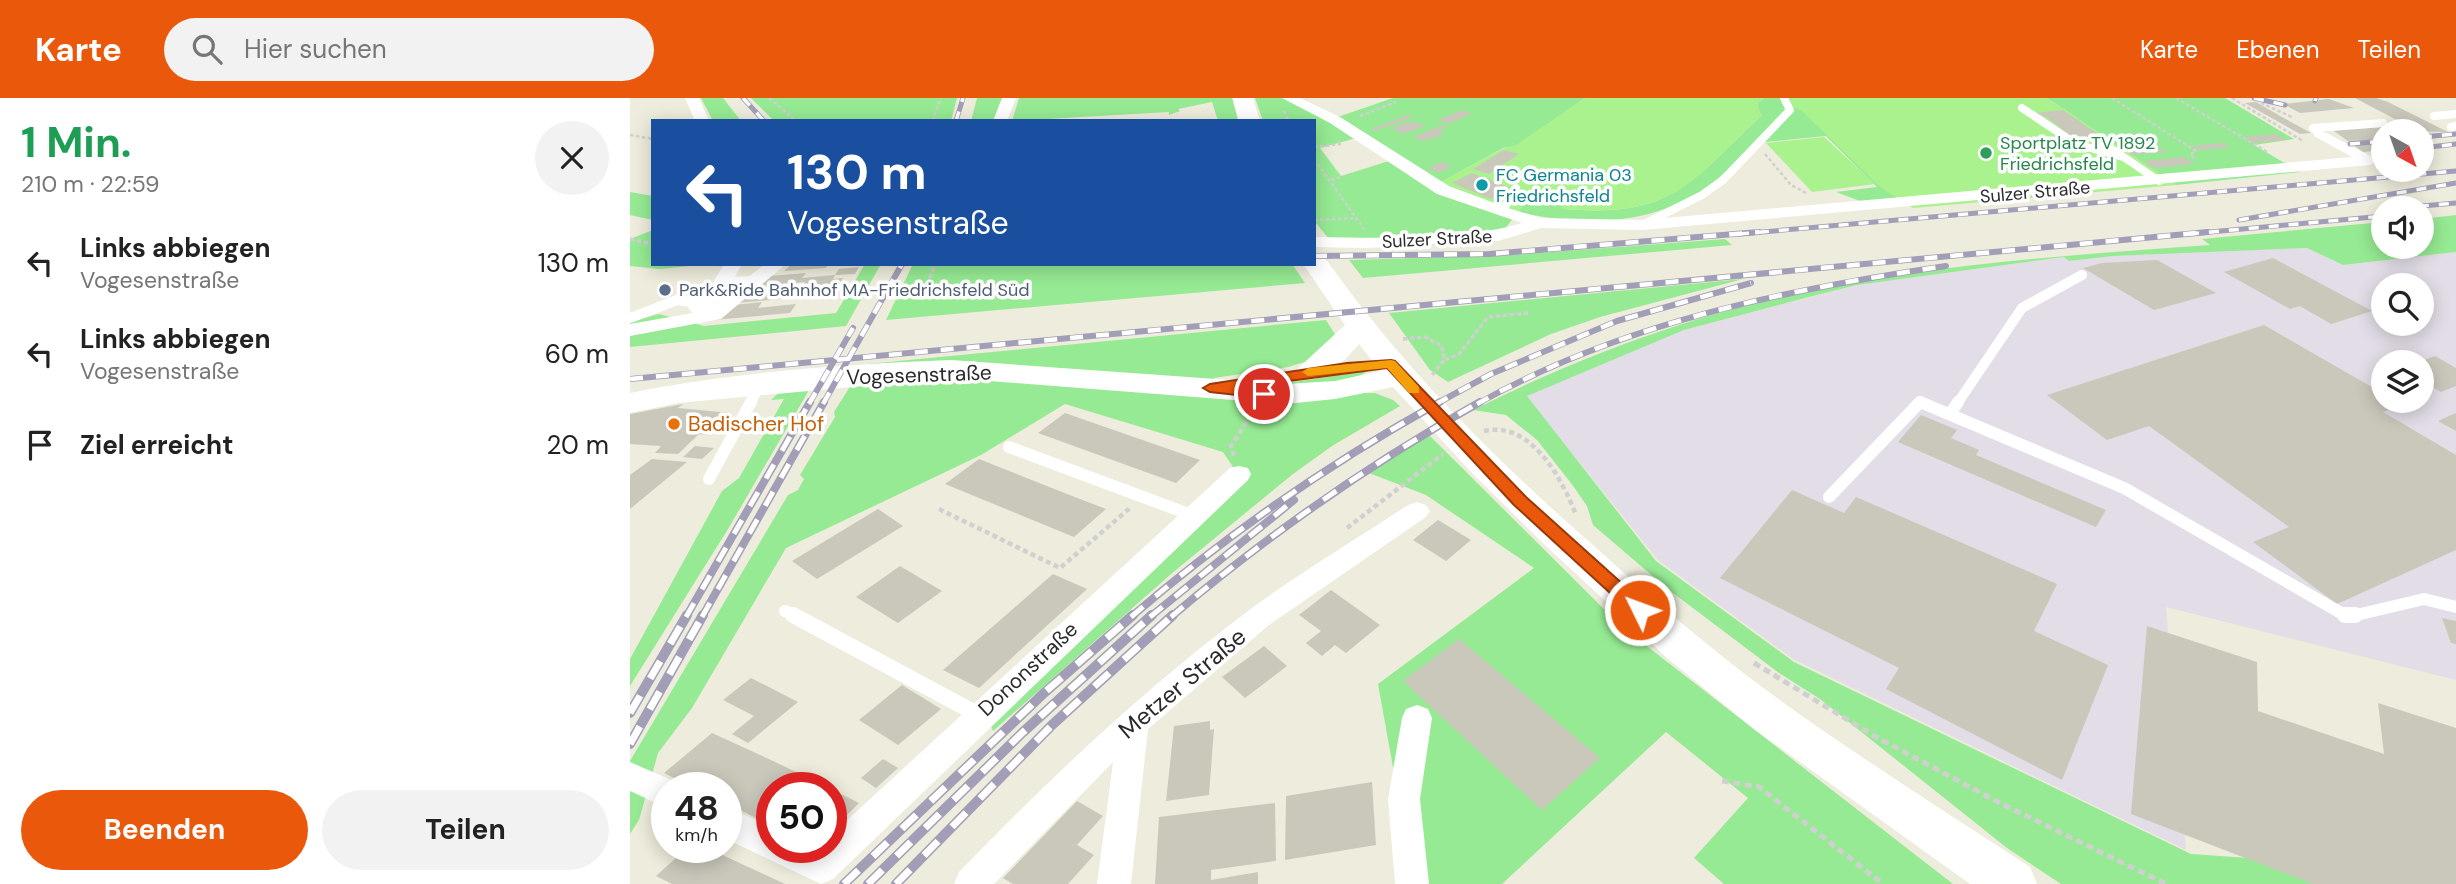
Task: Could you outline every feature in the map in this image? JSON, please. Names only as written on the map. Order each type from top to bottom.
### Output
[{"type":"street","points":[[692,98],[701,119]]},
{"type":"street","points":[[1001,119],[1009,98]]},
{"type":"street","points":[[1243,98],[1249,119]]},
{"type":"street","points":[[1290,99],[1335,120],[1443,190],[1540,223]]},
{"type":"street","name":"Sulzer Straße","points":[[1316,242],[1366,243],[1498,236],[1540,223],[1642,225],[2159,181],[2370,160],[2319,133]]},
{"type":"street","points":[[1316,264],[1357,323],[1468,450],[1537,518],[1630,601],[1767,715],[2012,884]]},
{"type":"street","points":[[634,326],[714,315],[775,266]]},
{"type":"street","points":[[634,326],[671,320],[704,304],[729,273]]},
{"type":"street","name":"Vogesenstraße","points":[[1309,372],[1333,355],[1357,323]]},
{"type":"street","name":"Vogesenstraße","points":[[630,403],[678,393],[951,369],[1264,394],[1309,393],[1398,373]]},
{"type":"street","name":"Vogesenstraße","points":[[1210,388],[1309,372],[1398,373]]},
{"type":"street","name":"Dononstraße","points":[[847,842],[979,715],[1239,474]]},
{"type":"street","name":"Metzer Straße","points":[[971,884],[1018,833],[1133,723],[1240,632],[1417,511]]},
{"type":"street","points":[[1412,884],[1404,799],[1417,718]]},
{"type":"street","points":[[1114,884],[1133,723]]},
{"type":"street","points":[[630,776],[651,786]]},
{"type":"lane","name":"Sulzer Straße","points":[[1642,225],[1702,195],[1723,180],[1790,110],[1784,98]]},
{"type":"lane","points":[[2022,108],[2076,144],[2123,157]]},
{"type":"lane","points":[[2434,116],[2456,114]]},
{"type":"lane","points":[[2319,133],[2313,128],[2371,124]]},
{"type":"lane","points":[[2100,141],[2159,181]]},
{"type":"lane","points":[[1502,212],[1516,188]]},
{"type":"lane","points":[[729,273],[756,281]]},
{"type":"lane","points":[[1950,414],[2022,308],[2082,275]]},
{"type":"lane","points":[[709,479],[760,385]]},
{"type":"lane","points":[[1829,497],[1920,402],[2124,488],[2348,617],[2424,599],[2456,607]]},
{"type":"lane","points":[[1009,447],[1194,516]]},
{"type":"lane","points":[[785,611],[979,715]]},
{"type":"path","points":[[769,98],[794,119]]},
{"type":"path","points":[[933,119],[941,98]]},
{"type":"path","points":[[2112,98],[2196,151],[2190,155],[2218,175]]},
{"type":"path","points":[[2176,98],[2294,167]]},
{"type":"path","points":[[2232,98],[2339,163]]},
{"type":"path","points":[[1355,120],[1396,102]]},
{"type":"path","points":[[2261,103],[2292,117]]},
{"type":"path","points":[[630,136],[651,138]]},
{"type":"path","points":[[1757,143],[1777,171],[1801,191],[1861,207]]},
{"type":"path","points":[[1316,161],[1359,218],[1364,231]]},
{"type":"path","points":[[1331,180],[1340,177]]},
{"type":"path","points":[[1316,220],[1359,218]]},
{"type":"path","points":[[630,240],[651,244]]},
{"type":"path","points":[[923,298],[933,266]]},
{"type":"path","points":[[1444,360],[1459,354],[1488,317],[1528,313]]},
{"type":"path","points":[[1239,474],[1231,446],[1253,411]]},
{"type":"path","points":[[939,509],[1060,568],[1143,497]]},
{"type":"path","points":[[1569,513],[1578,523]]},
{"type":"path","points":[[1744,656],[1776,679],[1875,737],[2000,803],[2166,884]]},
{"type":"path","points":[[1722,781],[1759,787],[1883,884]]},
{"type":"shaded area","points":[[2307,248],[2343,265],[2395,259],[2434,259],[2434,255],[2456,252],[2456,680],[2166,607],[2186,850],[1793,659],[1658,560],[1526,396],[1684,330],[1857,285],[2064,257],[2069,261],[2113,256]]},
{"type":"green space","points":[[701,98],[723,98],[739,119],[712,119]]},
{"type":"green space","points":[[751,98],[957,98],[952,119],[772,119]]},
{"type":"green space","points":[[977,98],[1006,98],[997,119],[972,119]]},
{"type":"green space","points":[[1019,98],[1232,98],[1237,119],[1217,119],[1212,102],[1178,109],[1180,111],[1169,115],[1169,112],[1013,119]]},
{"type":"green space","points":[[1255,98],[1298,98],[1329,120],[1393,98],[1585,98],[1516,146],[1503,148],[1441,182],[1560,203],[1564,209],[1630,208],[1654,202],[1675,192],[1695,178],[1761,116],[1757,104],[1764,98],[1804,98],[2086,157],[1868,204],[1836,192],[1877,187],[1826,136],[1765,142],[1757,140],[1706,188],[1684,201],[1638,216],[1591,221],[1518,212],[1493,244],[1335,246],[1316,223],[1316,119],[1262,119]],"holes":[[[1356,138],[1389,161],[1341,176],[1320,148]]]},
{"type":"green space","points":[[1585,98],[1764,98],[1757,104],[1761,116],[1715,161],[1675,192],[1654,202],[1630,208],[1600,210],[1563,209],[1560,203],[1529,199],[1518,212],[1440,182],[1502,149],[1516,145]]},
{"type":"green space","name":"Sportplatz TV 1892 Friedrichsfeld","points":[[1789,98],[2047,98],[2176,185],[1913,208],[1880,187],[1801,110],[1794,108]]},
{"type":"green space","points":[[2047,98],[2225,98],[2294,139],[2254,145],[2300,172],[2176,185]]},
{"type":"green space","points":[[1824,137],[1875,184],[1812,192],[1766,143]]},
{"type":"green space","points":[[630,192],[651,196],[651,220],[630,215]]},
{"type":"green space","points":[[2456,215],[2456,252],[2434,255],[2434,218]]},
{"type":"green space","points":[[2371,223],[2371,259],[2395,259],[2343,265],[2307,248],[2113,256],[2069,261],[2064,257],[1857,285],[1684,330],[1527,396],[1656,561],[1794,662],[2191,854],[2249,858],[2333,884],[2061,884],[2007,848],[1820,699],[1779,673],[1669,590],[1593,525],[1587,506],[1537,440],[1506,415],[1473,410],[1618,346],[1708,316],[1769,300],[1831,286],[1957,267],[2084,254],[2210,245],[2202,239]]},
{"type":"green space","points":[[651,231],[651,266],[690,266],[659,269],[630,266],[630,239]]},
{"type":"green space","points":[[1725,239],[1732,245],[1363,278],[1349,260],[1511,255]]},
{"type":"green space","points":[[864,266],[880,266],[846,326],[630,347],[630,322],[659,314],[704,326],[836,313]]},
{"type":"green space","points":[[912,266],[1293,266],[1305,283],[886,320]]},
{"type":"green space","points":[[1743,279],[1600,317],[1551,334],[1448,382],[1430,370],[1389,313]]},
{"type":"green space","points":[[1326,320],[1336,336],[1318,358],[1288,367],[1214,378],[1206,396],[1375,393],[1400,406],[1332,446],[1293,474],[1171,574],[993,731],[988,719],[1241,479],[1223,452],[1065,404],[981,455],[786,548],[692,708],[658,753],[639,820],[630,834],[630,761],[788,495],[798,490],[804,479],[800,475],[835,417],[834,412],[853,382],[857,365]]},
{"type":"green space","points":[[1367,371],[1359,377],[1334,383],[1266,386]]},
{"type":"green space","points":[[812,385],[728,529],[630,686],[630,659],[722,491],[739,478],[784,399],[771,400],[784,388]]},
{"type":"green space","points":[[1428,434],[1621,626],[1953,884],[1724,884],[1694,858],[1748,798],[1666,732],[1502,884],[1414,884],[1378,684],[1534,568],[1426,495],[1369,473]]},
{"type":"building","points":[[2355,98],[2376,98],[2422,119],[2395,119]]},
{"type":"building","points":[[2329,99],[2354,108],[2300,113],[2283,104]]},
{"type":"building","points":[[2256,102],[2311,133],[2300,134],[2245,103]]},
{"type":"building","points":[[1462,110],[1472,114],[1448,124],[1438,120]]},
{"type":"building","points":[[2063,110],[2107,140],[2074,139],[2048,118],[2035,113]]},
{"type":"building","points":[[1408,115],[1413,117],[1375,131],[1371,129]]},
{"type":"building","points":[[1407,122],[1425,126],[1404,134],[1391,128]]},
{"type":"building","points":[[1443,125],[1448,127],[1439,131],[1444,134],[1441,136],[1422,141],[1413,137]]},
{"type":"building","points":[[2434,125],[2448,132],[2434,132]]},
{"type":"building","points":[[2371,128],[2371,151],[2363,152],[2334,131]]},
{"type":"building","points":[[2276,134],[2286,140],[2254,143],[2243,137]]},
{"type":"building","points":[[2223,143],[2231,147],[2198,150],[2191,146]]},
{"type":"building","points":[[2161,148],[2167,152],[2132,155],[2126,151]]},
{"type":"building","points":[[1504,150],[1519,154],[1489,174],[1473,169]]},
{"type":"building","points":[[2184,157],[2194,164],[2154,168],[2144,161]]},
{"type":"building","points":[[1441,162],[1452,166],[1439,173],[1428,168]]},
{"type":"building","name":"FC Germania 03 Friedrichsfeld","points":[[1472,173],[1511,188],[1491,199],[1452,183]]},
{"type":"building","points":[[2273,258],[2371,311],[2331,324],[2300,306],[2290,309],[2224,272]]},
{"type":"building","points":[[2157,260],[2216,293],[2154,310],[2083,268],[2102,263]]},
{"type":"building","points":[[790,266],[827,266],[826,268],[784,271]]},
{"type":"building","points":[[859,267],[855,274],[835,275],[839,269]]},
{"type":"building","points":[[806,273],[802,278],[835,275],[833,279],[843,278],[838,285],[800,289],[805,282],[758,286],[770,276]]},
{"type":"building","points":[[786,288],[782,293],[816,290],[812,296],[737,303],[751,291]]},
{"type":"building","points":[[762,302],[758,308],[796,304],[790,313],[714,320],[734,305]]},
{"type":"building","points":[[2264,325],[2371,387],[2371,413],[2385,413],[2456,455],[2456,550],[2337,604],[2253,542],[2289,527],[2149,426],[2107,440],[2047,395]]},
{"type":"building","points":[[2434,356],[2456,368],[2456,386],[2441,392],[2434,388]]},
{"type":"building","name":"Badischer Hof","points":[[683,404],[678,408],[731,413],[707,435],[699,434],[678,454],[655,453],[661,446],[630,444],[630,414]]},
{"type":"building","points":[[1065,413],[1200,460],[1176,483],[1038,433]]},
{"type":"building","points":[[2456,413],[2456,431],[2438,421]]},
{"type":"building","points":[[1921,415],[1957,430],[1951,438],[1979,450],[1976,455],[2106,510],[2096,527],[1898,442]]},
{"type":"building","points":[[695,446],[714,448],[702,459],[683,457]]},
{"type":"building","points":[[652,459],[687,462],[630,509],[630,475]]},
{"type":"building","points":[[979,459],[1106,509],[1074,537],[945,484]]},
{"type":"building","points":[[1792,490],[1844,513],[1856,497],[2057,584],[2034,631],[2108,665],[2062,780],[1886,689],[1899,668],[1720,578]]},
{"type":"building","points":[[878,509],[903,526],[817,579],[792,561]]},
{"type":"building","points":[[1438,520],[1471,540],[1446,561],[1413,540]]},
{"type":"building","points":[[900,566],[942,591],[898,623],[856,597]]},
{"type":"building","points":[[1053,574],[1087,589],[979,688],[943,670]]},
{"type":"building","points":[[1331,590],[1380,625],[1346,653],[1335,645],[1322,656],[1306,643],[1321,631],[1299,615]]},
{"type":"building","points":[[2442,618],[2456,621],[2456,644],[2451,643]]},
{"type":"building","points":[[2147,626],[2257,662],[2258,711],[2384,754],[2378,703],[2456,728],[2456,884],[2313,884],[2131,814]]},
{"type":"building","points":[[1459,639],[1600,758],[1542,810],[1403,681]]},
{"type":"building","points":[[1264,646],[1287,666],[1245,698],[1222,677]]},
{"type":"building","points":[[751,678],[798,702],[748,743],[732,734],[754,716],[723,700]]},
{"type":"building","points":[[902,685],[941,709],[898,745],[859,720]]},
{"type":"building","points":[[1210,721],[1210,730],[1214,729],[1209,795],[1166,801],[1174,726]]},
{"type":"building","points":[[712,733],[796,772],[756,772],[756,818],[742,811],[742,772],[665,772]]},
{"type":"building","points":[[883,759],[898,768],[876,788],[861,778]]},
{"type":"building","points":[[1372,782],[1376,845],[1285,860],[1286,796]]},
{"type":"building","points":[[847,797],[859,803],[847,815]]},
{"type":"building","points":[[1077,801],[1103,816],[1077,845],[1094,855],[1068,884],[1013,884],[1003,878]]},
{"type":"building","points":[[1275,803],[1276,861],[1211,870],[1211,880],[1258,872],[1258,884],[1155,884],[1159,817]]},
{"type":"building","points":[[670,863],[740,863],[785,884],[672,884],[656,876]]},
{"type":"railway","points":[[743,98],[762,119]]},
{"type":"railway","points":[[957,119],[963,98]]},
{"type":"railway","points":[[2254,98],[2285,105]]},
{"type":"railway","points":[[2434,136],[2456,134]]},
{"type":"railway","points":[[2350,144],[2371,142]]},
{"type":"railway","points":[[2434,147],[2456,144]]},
{"type":"railway","points":[[1739,234],[2456,171]]},
{"type":"railway","points":[[2239,220],[2456,183]]},
{"type":"railway","points":[[2434,205],[2456,203]]},
{"type":"railway","points":[[2189,234],[2371,217]]},
{"type":"railway","points":[[1316,256],[1489,254],[1759,232]]},
{"type":"railway","points":[[849,359],[2208,232]]},
{"type":"railway","points":[[849,359],[901,266]]},
{"type":"railway","points":[[1477,404],[1532,376],[1646,331],[1764,299],[1946,266]]},
{"type":"railway","points":[[1436,404],[1491,374],[1617,321],[1751,283]]},
{"type":"railway","points":[[835,360],[853,328]]},
{"type":"railway","points":[[823,404],[849,359]]},
{"type":"railway","points":[[835,360],[849,359]]},
{"type":"railway","points":[[630,379],[835,360]]},
{"type":"railway","points":[[809,404],[835,360]]},
{"type":"railway","points":[[686,617],[810,402]]},
{"type":"railway","points":[[702,617],[824,402]]},
{"type":"railway","points":[[1131,617],[1204,557],[1280,502],[1319,475],[1440,402]]},
{"type":"railway","points":[[1171,617],[1320,502],[1399,450],[1480,402]]},
{"type":"railway","points":[[1150,617],[1294,500]]},
{"type":"railway","points":[[630,713],[687,615]]},
{"type":"railway","points":[[630,744],[703,615]]},
{"type":"railway","points":[[844,884],[1044,693],[1133,615]]},
{"type":"railway","points":[[868,884],[1022,733],[1152,615]]},
{"type":"railway","points":[[896,884],[1052,725],[1173,615]]},
{"type":"slow traffic","points":[[1308,372],[1391,364],[1414,390]]},
{"type":"place","name":"Sportplatz TV 1892 Friedrichsfeld","points":[[1986,153]]},
{"type":"place","name":"FC Germania 03 Friedrichsfeld","points":[[1482,185]]},
{"type":"place","name":"Park&Ride Bahnhof MA-Friedrichsfeld Süd","points":[[665,290]]},
{"type":"place","name":"Badischer Hof","points":[[674,424]]},
{"type":"route","points":[[1264,394],[1210,388],[1309,372],[1391,364],[1468,450],[1537,518],[1640,610]]}]
